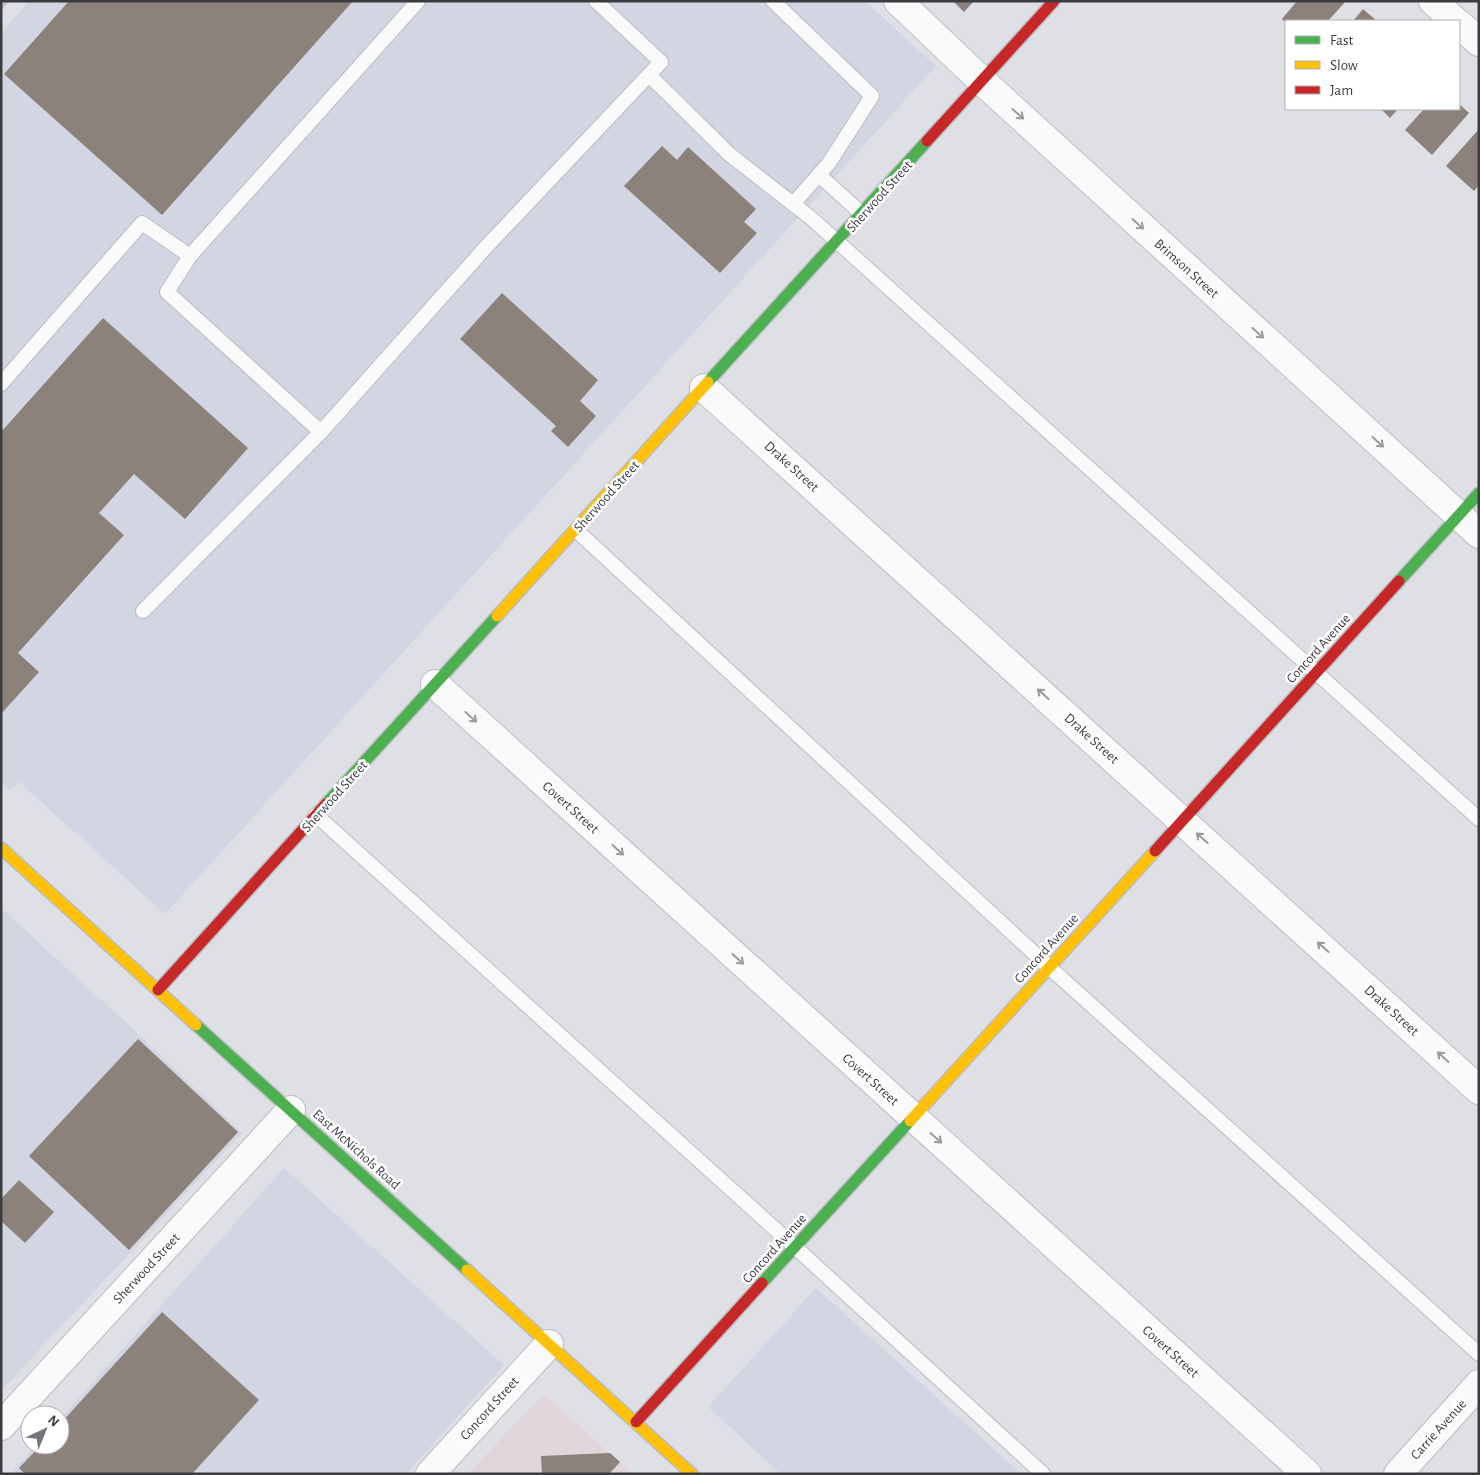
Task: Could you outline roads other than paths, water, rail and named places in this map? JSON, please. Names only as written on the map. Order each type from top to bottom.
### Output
[{"type":"street","name":"Brimson Street","points":[[898,1],[982,81],[1479,534]]},
{"type":"street","name":"Sherwood Street","points":[[158,990],[1054,1]]},
{"type":"street","points":[[1433,1],[1454,20]]},
{"type":"street","points":[[1460,25],[1479,42]]},
{"type":"street","name":"Drake Street","points":[[704,388],[1479,1090]]},
{"type":"street","name":"Concord Avenue","points":[[636,1422],[1479,493]]},
{"type":"street","name":"Covert Street","points":[[435,684],[1307,1474]]},
{"type":"street","name":"East McNichols Road","points":[[1,848],[692,1474]]},
{"type":"street","name":"Sherwood Street","points":[[1,1426],[291,1110]]},
{"type":"street","name":"Concord Street","points":[[430,1474],[549,1344]]},
{"type":"street","name":"Carrie Avenue","points":[[1398,1474],[1479,1384]]},
{"type":"lane","points":[[321,432],[167,292],[190,256],[418,1]]},
{"type":"lane","points":[[143,611],[321,432],[486,247],[661,62],[596,1]]},
{"type":"lane","points":[[773,1],[872,96],[829,163],[793,204]]},
{"type":"lane","points":[[649,75],[729,154],[812,218],[838,241],[1479,818]]},
{"type":"lane","points":[[819,175],[862,214]]},
{"type":"lane","points":[[1,384],[142,223],[190,256]]},
{"type":"lane","points":[[576,530],[1049,967],[1479,1354]]},
{"type":"lane","points":[[316,815],[795,1247],[1043,1474]]},
{"type":"railway","points":[[1,8],[7,1]]}]
